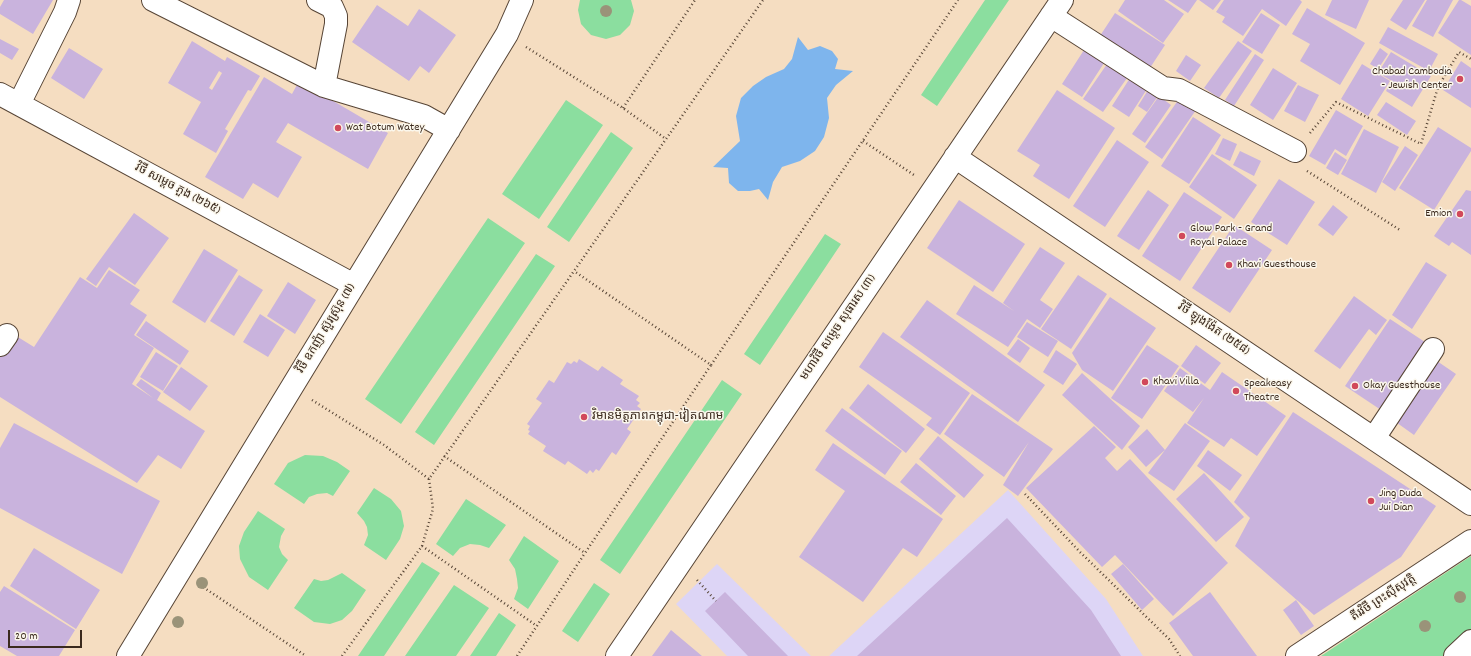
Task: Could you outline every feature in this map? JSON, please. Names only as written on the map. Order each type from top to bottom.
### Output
[{"type":"street","points":[[9,99],[65,12],[69,0]]},
{"type":"street","points":[[318,0],[332,7],[336,16],[336,24],[324,86]]},
{"type":"street","name":"វិថី ឧកញ៉ា ស៊ួរស៊្រុន (៧)","points":[[128,656],[507,34],[522,0]]},
{"type":"street","points":[[159,1],[324,86],[424,116],[449,130]]},
{"type":"street","points":[[1057,8],[1163,88],[1179,90],[1295,151]]},
{"type":"street","name":"មហាវិថី សម្តេច សុធារស (៣)","points":[[617,656],[1057,8]]},
{"type":"street","name":"វិថី សម្តេច ភួង (២៦៥)","points":[[9,99],[354,285]]},
{"type":"street","name":"វិថី ឡុងង៉ែត (២៥៨)","points":[[956,157],[1471,504]]},
{"type":"street","points":[[1374,438],[1433,349]]},
{"type":"street","name":"តីរវិថី ព្រះស៊ីសុវត្តិ","points":[[1297,656],[1468,548]]},
{"type":"street","points":[[1455,656],[1471,640]]},
{"type":"path","points":[[623,108],[695,0]]},
{"type":"path","points":[[428,479],[763,0]]},
{"type":"path","points":[[517,656],[711,365],[958,0]]},
{"type":"path","points":[[507,34],[623,108],[666,139]]},
{"type":"path","points":[[1400,230],[1305,170],[1295,151],[1336,102],[1420,144],[1438,87],[1459,52],[1471,59]]},
{"type":"path","points":[[863,141],[934,189]]},
{"type":"path","points":[[574,271],[711,365]]},
{"type":"path","points":[[292,388],[384,445],[428,479],[433,509],[422,546],[342,656]]},
{"type":"path","points":[[444,456],[585,553]]},
{"type":"path","points":[[1025,494],[1080,552],[1169,639],[1180,656]]},
{"type":"path","points":[[422,546],[537,626]]},
{"type":"path","points":[[179,571],[306,656]]},
{"type":"shaded area","points":[[1008,490],[1106,599],[1143,656],[829,656]]},
{"type":"shaded area","points":[[717,564],[811,656],[727,656],[676,604]]},
{"type":"green space","points":[[580,0],[631,0],[634,11],[630,25],[620,35],[606,39],[591,35],[581,24],[578,10]]},
{"type":"green space","points":[[985,0],[1009,0],[937,106],[921,95]]},
{"type":"green space","points":[[566,100],[603,125],[539,219],[502,194]]},
{"type":"green space","points":[[611,132],[633,148],[569,242],[547,227]]},
{"type":"green space","points":[[488,218],[525,243],[401,424],[365,399]]},
{"type":"green space","points":[[825,234],[841,244],[760,365],[744,354]]},
{"type":"green space","points":[[536,254],[555,266],[434,445],[415,432]]},
{"type":"green space","points":[[722,380],[742,394],[620,574],[600,560]]},
{"type":"green space","points":[[305,455],[323,456],[337,462],[350,471],[333,496],[327,493],[317,494],[309,497],[304,504],[274,484],[288,463]]},
{"type":"green space","points":[[374,488],[391,499],[401,511],[404,526],[400,539],[386,560],[364,545],[368,535],[367,527],[357,513]]},
{"type":"green space","points":[[466,499],[506,525],[489,548],[470,544],[460,548],[453,556],[436,544]]},
{"type":"green space","points":[[258,511],[285,529],[281,536],[279,547],[282,554],[288,560],[268,590],[249,577],[240,559],[239,546],[244,532]]},
{"type":"green space","points":[[524,536],[559,561],[528,609],[514,599],[518,588],[517,579],[515,569],[509,560]]},
{"type":"green space","points":[[1471,556],[1471,656],[1321,656]]},
{"type":"green space","points":[[422,562],[440,573],[384,656],[358,656]]},
{"type":"green space","points":[[342,573],[366,590],[352,611],[342,620],[330,624],[314,622],[294,608],[314,579],[321,581],[328,580]]},
{"type":"green space","points":[[594,583],[610,594],[578,642],[562,631]]},
{"type":"green space","points":[[454,585],[489,608],[456,656],[405,656]]},
{"type":"green space","points":[[499,613],[516,625],[496,656],[470,656]]},
{"type":"water","points":[[798,37],[808,50],[820,46],[832,51],[838,59],[835,69],[853,71],[836,85],[827,98],[829,118],[824,137],[815,151],[800,161],[782,167],[773,182],[768,200],[759,189],[738,191],[729,183],[728,168],[713,167],[740,141],[736,116],[741,98],[753,86],[766,77],[784,69],[792,59]]},
{"type":"building","points":[[4,0],[53,0],[33,34],[0,14],[0,7]]},
{"type":"building","points":[[1125,0],[1164,0],[1184,14],[1163,43],[1118,11]]},
{"type":"building","points":[[1168,0],[1197,0],[1188,13]]},
{"type":"building","points":[[1199,0],[1221,0],[1213,10]]},
{"type":"building","points":[[1224,0],[1300,0],[1302,2],[1286,26],[1262,9],[1243,36],[1222,22],[1225,17],[1216,12]]},
{"type":"building","points":[[1332,0],[1369,0],[1356,29],[1325,15]]},
{"type":"building","points":[[1403,0],[1425,0],[1406,30],[1390,20]]},
{"type":"building","points":[[1427,0],[1453,0],[1433,37],[1412,26]]},
{"type":"building","points":[[1459,0],[1471,6],[1471,55],[1438,33]]},
{"type":"building","points":[[377,5],[408,26],[419,9],[456,35],[429,73],[420,66],[409,81],[352,42]]},
{"type":"building","points":[[1307,8],[1365,43],[1340,85],[1300,61],[1310,44],[1292,34]]},
{"type":"building","points":[[1115,13],[1165,45],[1146,74],[1096,42]]},
{"type":"building","points":[[1261,13],[1280,25],[1262,54],[1242,42]]},
{"type":"building","points":[[1388,27],[1438,54],[1429,71],[1379,43]]},
{"type":"building","points":[[0,39],[19,49],[12,60],[0,53]]},
{"type":"building","points":[[192,41],[225,61],[227,57],[260,76],[251,91],[248,90],[225,129],[228,131],[216,153],[183,134],[201,102],[168,83]],"holes":[[[219,71],[222,73],[212,90],[209,88]]]},
{"type":"building","points":[[1238,41],[1252,51],[1219,98],[1204,88]]},
{"type":"building","points":[[69,48],[103,69],[84,99],[51,78]]},
{"type":"building","points":[[1380,48],[1388,54],[1378,69],[1370,64]]},
{"type":"building","points":[[1084,50],[1104,63],[1082,97],[1062,84]]},
{"type":"building","points":[[1391,52],[1431,76],[1412,107],[1386,91],[1392,81],[1378,73]]},
{"type":"building","points":[[1255,54],[1264,60],[1234,106],[1225,100]]},
{"type":"building","points":[[1186,55],[1201,65],[1190,81],[1176,71]]},
{"type":"building","name":"Chabad Cambodia - Jewish Center","points":[[1461,61],[1471,68],[1471,108],[1443,90]]},
{"type":"building","points":[[1107,64],[1127,78],[1103,112],[1083,99]]},
{"type":"building","points":[[1362,64],[1390,81],[1368,116],[1341,99]]},
{"type":"building","points":[[1273,68],[1297,83],[1273,120],[1250,105]]},
{"type":"building","points":[[264,77],[292,94],[299,81],[388,133],[368,169],[288,123],[276,142],[302,157],[278,198],[253,183],[243,199],[205,177]]},
{"type":"building","points":[[1130,78],[1147,89],[1129,117],[1112,106]]},
{"type":"building","points":[[1298,85],[1319,95],[1305,122],[1284,111]]},
{"type":"building","points":[[1057,90],[1115,128],[1069,199],[1033,176],[1040,165],[1017,151]]},
{"type":"building","points":[[1148,90],[1158,96],[1147,112],[1138,106]]},
{"type":"building","points":[[1159,96],[1171,105],[1145,143],[1132,134]]},
{"type":"building","points":[[1179,99],[1196,110],[1162,159],[1145,147]]},
{"type":"building","points":[[1386,102],[1416,121],[1407,135],[1377,115]]},
{"type":"building","points":[[1336,110],[1363,126],[1346,156],[1335,149],[1325,165],[1309,156]]},
{"type":"building","points":[[1193,117],[1221,135],[1189,184],[1161,166]]},
{"type":"building","points":[[1438,127],[1471,148],[1471,151],[1434,210],[1399,188]]},
{"type":"building","points":[[1364,129],[1399,147],[1376,193],[1341,174]]},
{"type":"building","points":[[1223,138],[1237,144],[1230,161],[1215,154]]},
{"type":"building","points":[[1117,140],[1149,162],[1105,227],[1073,206]]},
{"type":"building","points":[[1405,146],[1418,155],[1395,191],[1382,182]]},
{"type":"building","points":[[1240,151],[1261,161],[1254,176],[1233,165]]},
{"type":"building","points":[[1335,152],[1347,160],[1338,175],[1326,168]]},
{"type":"building","points":[[1212,154],[1257,185],[1234,219],[1189,187]]},
{"type":"building","points":[[1279,179],[1315,202],[1287,245],[1251,222]]},
{"type":"building","points":[[1148,190],[1169,205],[1139,250],[1117,236]]},
{"type":"building","name":"Emion","points":[[1466,190],[1471,191],[1471,255],[1452,242],[1449,246],[1434,236]]},
{"type":"building","name":"Glow Park - Grand Royal Palace","points":[[1184,192],[1222,217],[1180,281],[1142,256]]},
{"type":"building","points":[[959,200],[1025,244],[993,292],[927,248]]},
{"type":"building","points":[[1333,205],[1348,217],[1333,236],[1318,225]]},
{"type":"building","points":[[134,213],[169,238],[135,285],[109,267],[96,286],[86,279]]},
{"type":"building","points":[[1234,225],[1272,250],[1230,313],[1192,288]]},
{"type":"building","points":[[1040,247],[1065,263],[1040,300],[1053,309],[1040,328],[1027,319],[1008,347],[956,314],[974,285],[1014,311],[1003,303]]},
{"type":"building","points":[[204,249],[238,270],[205,323],[172,302]]},
{"type":"building","points":[[1426,262],[1447,275],[1412,329],[1392,315]]},
{"type":"building","points":[[109,270],[140,290],[130,304],[147,315],[134,335],[154,348],[132,384],[153,398],[136,385],[141,379],[161,393],[157,400],[205,431],[181,469],[158,455],[137,483],[0,397],[0,354],[13,334],[34,347],[80,277],[97,288]]},
{"type":"building","points":[[239,275],[263,290],[234,336],[210,321]]},
{"type":"building","points":[[1078,275],[1107,294],[1071,349],[1041,329]]},
{"type":"building","points":[[288,282],[316,300],[295,334],[267,316]]},
{"type":"building","points":[[1354,296],[1387,320],[1376,335],[1369,329],[1340,369],[1314,351]]},
{"type":"building","points":[[1110,297],[1156,328],[1113,391],[1082,370],[1072,353]]},
{"type":"building","points":[[927,300],[1045,385],[1018,422],[900,337]]},
{"type":"building","points":[[260,314],[285,330],[268,357],[243,342]]},
{"type":"building","points":[[1390,319],[1428,344],[1384,412],[1345,386]]},
{"type":"building","points":[[146,321],[189,351],[180,365],[136,335]]},
{"type":"building","points":[[1027,322],[1058,341],[1048,357],[1017,337]]},
{"type":"building","points":[[883,332],[970,393],[940,435],[926,425],[932,418],[859,367]]},
{"type":"building","points":[[1018,339],[1030,348],[1020,363],[1007,354]]},
{"type":"building","name":"Khavi Villa","points":[[1147,345],[1179,366],[1142,419],[1111,398]]},
{"type":"building","points":[[1196,345],[1221,363],[1205,384],[1181,366]]},
{"type":"building","points":[[1056,350],[1077,364],[1063,385],[1043,372]]},
{"type":"building","points":[[156,352],[178,366],[163,391],[140,377]]},
{"type":"building","name":"វិមានមិត្តភាពកម្ពុជា-វៀតណាម","points":[[579,359],[598,371],[602,366],[623,380],[620,384],[639,396],[636,400],[640,403],[637,406],[641,409],[627,429],[631,432],[616,455],[612,452],[599,471],[596,469],[593,473],[590,470],[587,474],[568,461],[565,465],[543,451],[546,446],[528,434],[530,431],[528,430],[530,426],[527,424],[542,403],[536,399],[549,380],[554,383],[567,362],[571,364],[574,361],[577,363]]},
{"type":"building","points":[[1434,359],[1456,374],[1414,435],[1393,420]]},
{"type":"building","points":[[181,367],[208,386],[190,411],[163,392]]},
{"type":"building","points":[[1180,368],[1210,390],[1222,372],[1286,416],[1257,456],[1231,438],[1224,447],[1187,423],[1204,398],[1193,412],[1164,391]]},
{"type":"building","points":[[1082,373],[1140,426],[1122,450],[1062,395]]},
{"type":"building","points":[[868,384],[925,429],[906,453],[849,408]]},
{"type":"building","points":[[972,394],[1053,449],[1018,496],[1003,485],[1029,442],[1004,477],[944,434]]},
{"type":"building","points":[[842,408],[902,451],[885,475],[825,431]]},
{"type":"building","points":[[1293,412],[1436,506],[1401,557],[1314,615],[1235,546],[1250,518],[1234,502]]},
{"type":"building","points":[[14,423],[160,501],[122,574],[0,508],[0,448]]},
{"type":"building","points":[[1185,423],[1210,441],[1174,491],[1148,473]]},
{"type":"building","points":[[1094,426],[1116,447],[1105,458],[1117,471],[1130,459],[1228,563],[1173,616],[1115,555],[1102,567],[1026,488]]},
{"type":"building","points":[[1147,429],[1165,450],[1146,467],[1128,447]]},
{"type":"building","points":[[938,436],[984,475],[964,498],[919,459]]},
{"type":"building","points":[[833,443],[943,519],[917,557],[903,548],[863,602],[799,557],[845,491],[815,470]]},
{"type":"building","points":[[1208,450],[1242,475],[1230,491],[1197,466]]},
{"type":"building","points":[[916,463],[956,496],[941,515],[900,482]]},
{"type":"building","points":[[1204,473],[1244,517],[1216,542],[1176,499]]},
{"type":"building","points":[[1007,518],[1091,610],[1121,656],[857,656]]},
{"type":"building","points":[[34,548],[100,590],[76,629],[10,586]]},
{"type":"building","points":[[1123,564],[1154,599],[1142,610],[1111,574]]},
{"type":"building","points":[[4,586],[75,630],[59,656],[17,656],[0,646],[0,592]]},
{"type":"building","points":[[725,592],[788,656],[748,656],[705,611]]},
{"type":"building","points":[[1210,592],[1257,656],[1193,656],[1169,623]]},
{"type":"building","points":[[1296,600],[1314,626],[1301,635],[1283,610]]},
{"type":"building","points":[[671,630],[702,656],[652,656]]},
{"type":"place","name":"Chabad Cambodia - Jewish Center","points":[[1460,79]]},
{"type":"place","name":"Wat Botum Watey","points":[[338,128]]},
{"type":"place","name":"Emion","points":[[1460,214]]},
{"type":"place","name":"Glow Park - Grand Royal Palace","points":[[1182,236]]},
{"type":"place","name":"Khavi Guesthouse","points":[[1229,265]]},
{"type":"place","name":"Khavi Villa","points":[[1145,382]]},
{"type":"place","name":"Okay Guesthouse","points":[[1355,386]]},
{"type":"place","name":"Speakeasy Theatre","points":[[1236,391]]},
{"type":"place","name":"វិមានមិត្តភាពកម្ពុជា-វៀតណាម","points":[[584,417]]},
{"type":"place","name":"Jing Duda Jui Dian","points":[[1371,501]]}]
